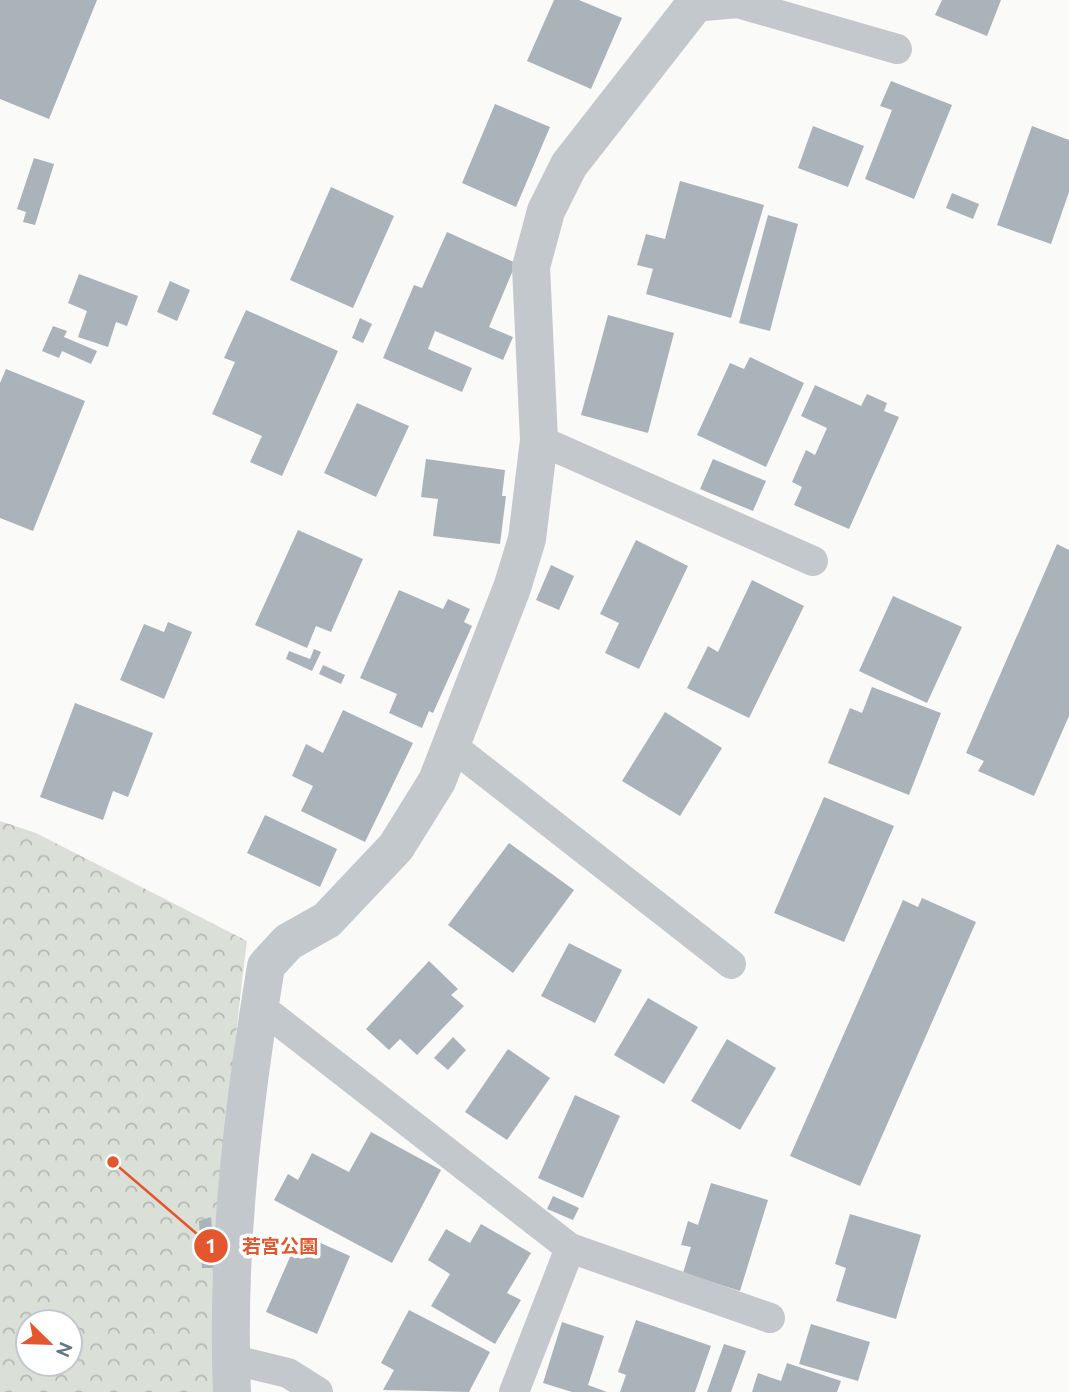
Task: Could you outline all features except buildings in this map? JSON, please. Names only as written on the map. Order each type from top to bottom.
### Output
[{"type":"street","points":[[231,1376],[231,1275],[237,1178],[266,966],[288,942],[327,920],[396,847],[437,781],[513,588],[527,539],[539,440],[531,267],[546,211],[569,165],[686,2]]},
{"type":"lane","points":[[686,2],[738,3],[897,49]]},
{"type":"lane","points":[[539,440],[813,561]]},
{"type":"lane","points":[[452,746],[731,964]]},
{"type":"lane","points":[[259,1006],[570,1248],[770,1318]]},
{"type":"lane","points":[[514,1392],[570,1248]]},
{"type":"lane","points":[[231,1376],[288,1373],[318,1392]]},
{"type":"green space","points":[[0,821],[36,833],[247,941],[225,1166],[216,1392],[0,1392]]},
{"type":"place","name":"若宮公園","points":[[113,1162]]}]
